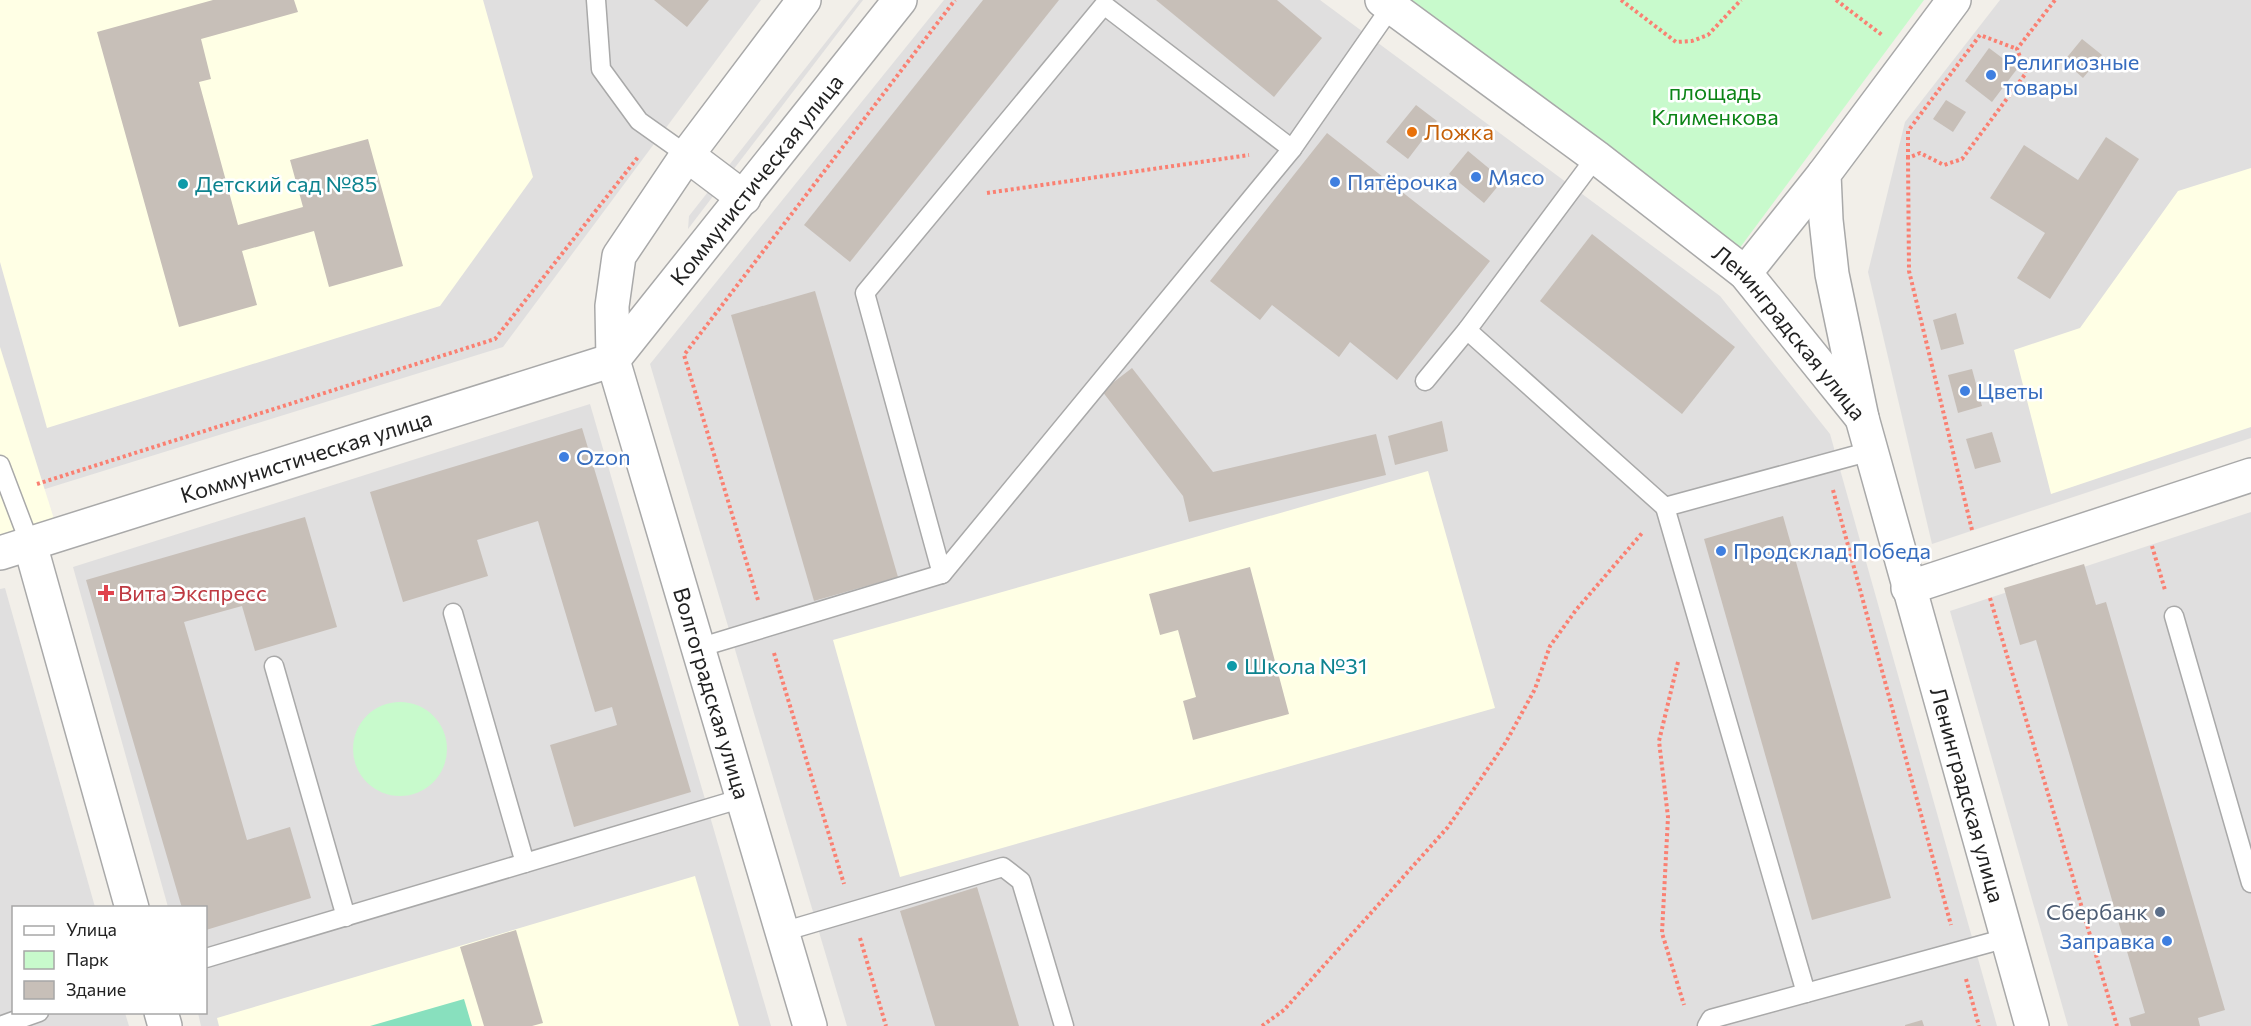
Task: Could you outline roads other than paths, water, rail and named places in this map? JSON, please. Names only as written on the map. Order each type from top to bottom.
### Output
[{"type":"street","points":[[613,360],[612,306],[619,256],[687,155],[804,0]]},
{"type":"street","name":"Коммунистическая улица","points":[[15,548],[613,360],[900,0]]},
{"type":"street","points":[[1745,273],[1824,174],[1954,0]]},
{"type":"street","name":"Ленинградская улица","points":[[1387,3],[1596,157],[1745,273],[1862,418],[2032,1026]]},
{"type":"street","points":[[687,155],[744,198]]},
{"type":"street","points":[[1824,174],[1832,274],[1862,418]]},
{"type":"street","name":"Волгоградская улица","points":[[613,360],[810,1026]]},
{"type":"street","points":[[1908,588],[2251,475]]},
{"type":"street","points":[[15,548],[131,906]]},
{"type":"lane","points":[[596,0],[600,69],[639,121],[687,155]]},
{"type":"lane","points":[[942,574],[865,293],[1105,2],[1292,149]]},
{"type":"lane","points":[[698,648],[942,574],[1292,149],[1387,3]]},
{"type":"lane","points":[[1425,381],[1467,330],[1596,157]]},
{"type":"lane","points":[[1467,330],[1665,507],[1806,993]]},
{"type":"lane","points":[[1665,507],[1871,451]]},
{"type":"lane","points":[[0,465],[10,493],[8,512],[15,548]]},
{"type":"lane","points":[[453,613],[525,863]]},
{"type":"lane","points":[[2174,616],[2251,883]]},
{"type":"lane","points":[[274,666],[346,917]]},
{"type":"lane","points":[[207,958],[743,798]]},
{"type":"lane","points":[[782,932],[1003,867],[1021,881],[1064,1026]]},
{"type":"lane","points":[[1707,1026],[1711,1019],[2007,938]]},
{"type":"lane","points":[[0,1026],[33,1014]]},
{"type":"place","name":"Религиозные товары","points":[[1991,75]]},
{"type":"place","name":"Ложка","points":[[1412,132]]},
{"type":"place","name":"Мясо","points":[[1476,177]]},
{"type":"place","name":"Пятёрочка","points":[[1335,182]]},
{"type":"place","name":"Детский сад №85","points":[[183,184]]},
{"type":"place","name":"Цветы","points":[[1965,391]]},
{"type":"place","name":"Ozon","points":[[564,457]]},
{"type":"place","name":"Продсклад Победа","points":[[1721,551]]},
{"type":"place","name":"Вита Экспресс","points":[[106,593]]},
{"type":"place","name":"Школа №31","points":[[1232,666]]},
{"type":"place","name":"Сбербанк","points":[[2160,912]]},
{"type":"place","name":"Заправка","points":[[2167,941]]},
{"type":"park label","name":"площадь Клименкова","points":[[1715,104]]}]
